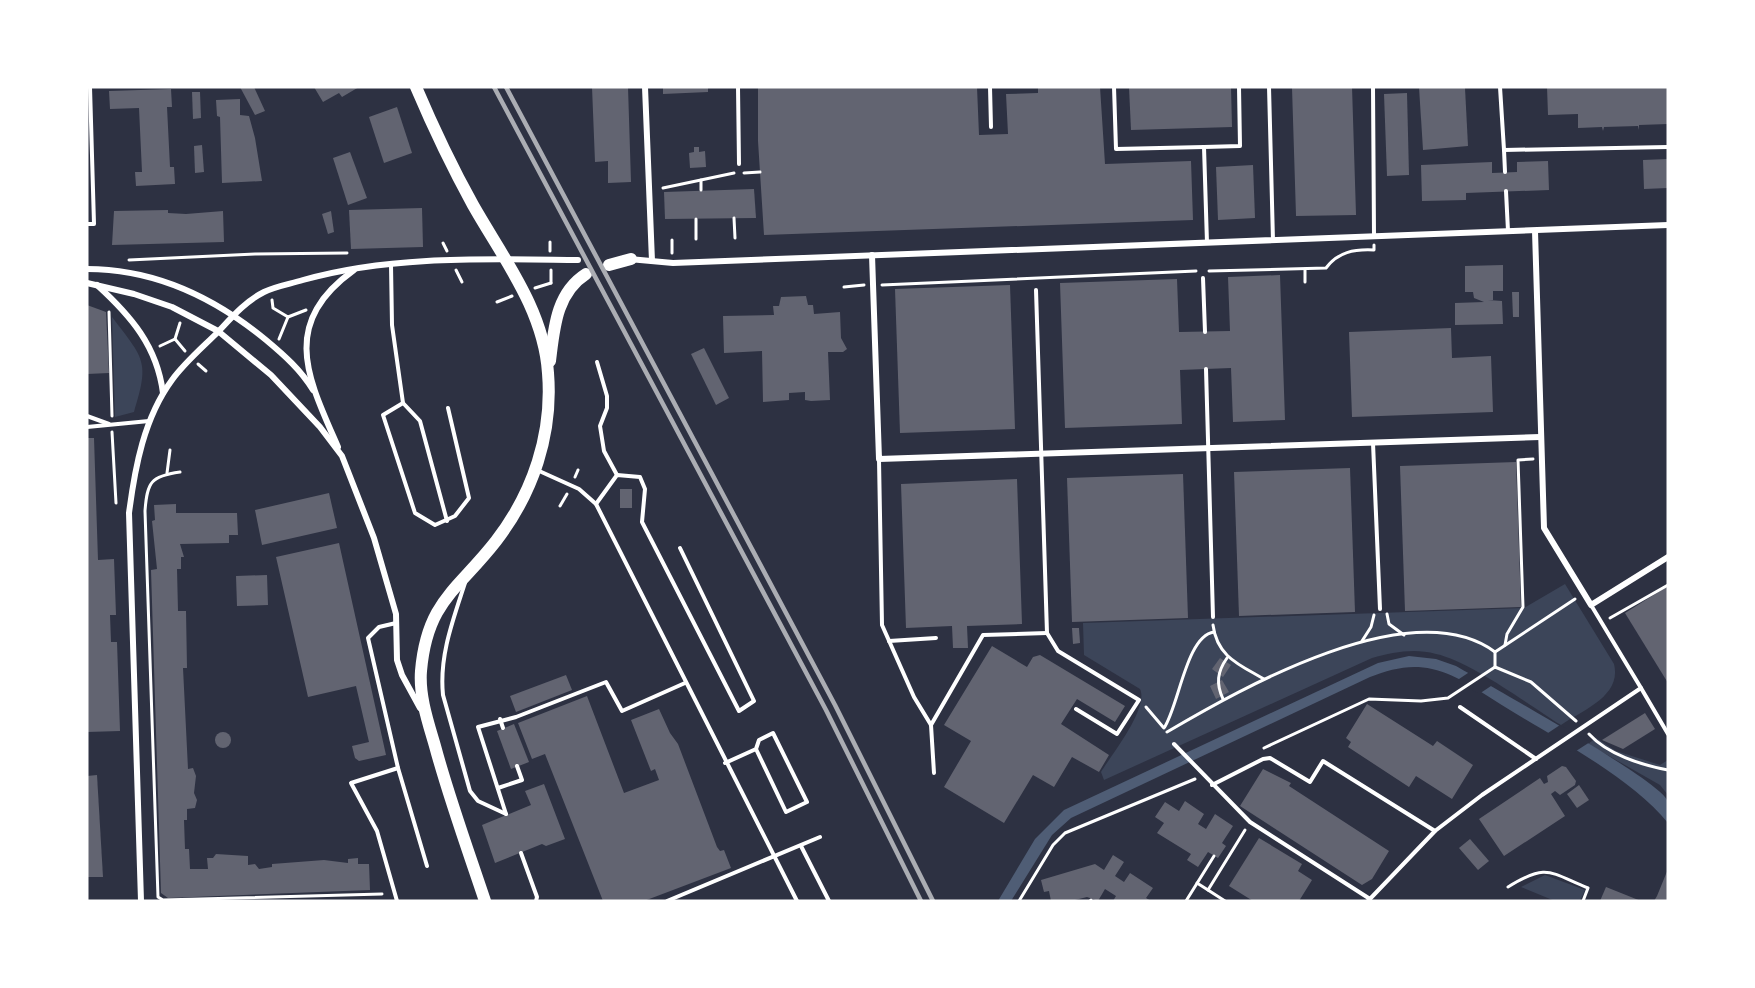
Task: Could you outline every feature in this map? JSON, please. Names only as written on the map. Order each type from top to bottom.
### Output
[{"type":"main road","points":[[416,87],[455,172],[533,310],[548,371]]},
{"type":"main road","points":[[608,262],[631,259]]},
{"type":"main road","points":[[485,901],[446,786],[428,722],[421,682],[428,634],[441,603],[505,528],[536,470],[546,429],[548,371],[559,308],[575,282],[586,274]]},
{"type":"street","points":[[645,87],[652,261]]},
{"type":"street","points":[[631,259],[673,263],[1273,242],[1668,225]]},
{"type":"street","points":[[1535,231],[1544,528],[1592,605],[1668,557]]},
{"type":"street","points":[[872,255],[879,459],[1540,437]]},
{"type":"street","points":[[141,901],[129,513],[137,463],[150,421],[163,394],[179,371],[218,331],[257,296],[270,290],[356,269],[391,265],[504,260],[578,260]]},
{"type":"street","points":[[87,269],[143,276],[199,294],[235,315],[281,353],[301,372],[314,390]]},
{"type":"street","points":[[356,269],[330,289],[317,310],[309,330],[306,353],[314,390],[374,538],[396,614],[396,653],[399,668],[428,722]]},
{"type":"street","points":[[87,283],[172,307],[218,331],[259,364],[289,393],[342,456]]},
{"type":"street","points":[[96,284],[126,311],[144,337],[158,366],[163,394]]},
{"type":"lane","points":[[87,224],[94,224],[90,87]]},
{"type":"lane","points":[[738,87],[739,164]]},
{"type":"lane","points":[[990,87],[991,127]]},
{"type":"lane","points":[[1114,87],[1116,149],[1240,146],[1239,87]]},
{"type":"lane","points":[[1269,87],[1273,242]]},
{"type":"lane","points":[[1373,87],[1374,237]]},
{"type":"lane","points":[[1500,87],[1505,172]]},
{"type":"lane","points":[[1204,147],[1207,244]]},
{"type":"lane","points":[[1504,150],[1668,147]]},
{"type":"lane","points":[[1506,191],[1508,232]]},
{"type":"lane","points":[[391,265],[392,325],[403,403],[420,421],[447,521]]},
{"type":"lane","points":[[1203,278],[1205,332]]},
{"type":"lane","points":[[1036,290],[1047,633],[1058,651],[1138,700],[1117,734],[1076,709]]},
{"type":"lane","points":[[597,362],[608,396],[607,408],[600,426],[602,443],[617,475]]},
{"type":"lane","points":[[1206,369],[1213,617]]},
{"type":"lane","points":[[403,403],[383,415],[415,513],[426,522],[435,525],[447,521],[465,506],[469,498],[448,408]]},
{"type":"lane","points":[[87,416],[111,424]]},
{"type":"lane","points":[[87,427],[150,421]]},
{"type":"lane","points":[[1373,443],[1380,609]]},
{"type":"lane","points":[[879,459],[882,625],[914,697],[931,724],[934,773]]},
{"type":"lane","points":[[536,470],[579,489],[596,504],[796,901]]},
{"type":"lane","points":[[596,504],[617,475]]},
{"type":"lane","points":[[617,475],[640,477],[645,489],[642,522],[738,711],[754,701],[680,548]]},
{"type":"lane","points":[[469,571],[445,647],[441,679],[443,695],[470,791],[478,801],[506,814],[478,728],[500,719],[516,717],[606,682],[622,711],[685,683]]},
{"type":"lane","points":[[1592,605],[1668,734]]},
{"type":"lane","points":[[396,622],[379,627],[368,638],[398,768],[428,866]]},
{"type":"lane","points":[[931,724],[983,635],[1047,633]]},
{"type":"lane","points":[[889,641],[936,638]]},
{"type":"lane","points":[[1174,744],[1250,822],[1369,900],[1435,831],[1482,795],[1641,688]]},
{"type":"lane","points":[[1460,707],[1536,759]]},
{"type":"lane","points":[[500,719],[503,728]]},
{"type":"lane","points":[[725,764],[756,749],[759,740],[773,733],[807,802],[786,812],[756,749]]},
{"type":"lane","points":[[1212,785],[1263,759],[1270,758],[1310,782],[1323,760],[1435,831]]},
{"type":"lane","points":[[498,788],[522,780],[518,766]]},
{"type":"lane","points":[[397,901],[377,831],[351,783],[398,768]]},
{"type":"lane","points":[[668,901],[820,837]]},
{"type":"lane","points":[[801,846],[829,901]]},
{"type":"lane","points":[[520,853],[537,897],[536,901]]},
{"type":"path","points":[[663,188],[733,173],[760,172]]},
{"type":"path","points":[[701,179],[701,190]]},
{"type":"path","points":[[734,218],[735,238]]},
{"type":"path","points":[[696,219],[696,239]]},
{"type":"path","points":[[893,284],[1326,268],[1335,257],[1357,249],[1374,250],[1374,237]]},
{"type":"path","points":[[129,260],[255,254],[347,254]]},
{"type":"path","points":[[1305,268],[1305,282]]},
{"type":"path","points":[[273,308],[288,317],[311,308],[317,310]]},
{"type":"path","points":[[109,310],[111,424],[116,503]]},
{"type":"path","points":[[159,347],[175,339],[178,329]]},
{"type":"path","points":[[175,339],[183,348]]},
{"type":"path","points":[[167,474],[170,450]]},
{"type":"path","points":[[1505,645],[1507,634],[1523,607],[1518,460],[1541,459]]},
{"type":"path","points":[[180,472],[160,474],[153,480],[146,498],[145,512],[158,897],[163,900],[382,894]]},
{"type":"path","points":[[1602,623],[1668,585]]},
{"type":"path","points":[[1495,652],[1584,593]]},
{"type":"path","points":[[1361,642],[1371,627],[1374,614],[1380,609],[1387,611],[1389,624],[1404,635]]},
{"type":"path","points":[[1213,617],[1214,632],[1227,658],[1264,679]]},
{"type":"path","points":[[1164,728],[1175,709],[1192,650],[1208,633],[1214,632]]},
{"type":"path","points":[[1167,732],[1223,699],[1264,679],[1361,642],[1404,635],[1446,634],[1485,644],[1495,652]]},
{"type":"path","points":[[1495,652],[1495,667]]},
{"type":"path","points":[[1223,699],[1218,678],[1221,666],[1227,658]]},
{"type":"path","points":[[1263,749],[1369,699],[1435,701],[1448,698],[1495,667]]},
{"type":"path","points":[[1495,667],[1531,682],[1583,727],[1598,744],[1620,755],[1668,770]]},
{"type":"path","points":[[1138,700],[1164,728],[1174,744]]},
{"type":"path","points":[[1019,901],[1053,845],[1065,833],[1203,776]]},
{"type":"path","points":[[1208,890],[1250,822]]},
{"type":"path","points":[[1186,901],[1214,856]]},
{"type":"path","points":[[1508,887],[1531,873],[1546,871],[1588,888],[1582,901]]},
{"type":"path","points":[[1197,884],[1225,901]]},
{"type":"shaded area","points":[[112,317],[137,352],[143,371],[134,412],[115,417]]},
{"type":"shaded area","points":[[1565,584],[1614,664],[1615,675],[1612,685],[1599,701],[1561,725],[1499,685],[1450,658],[1420,651],[1404,652],[1372,658],[1104,780],[1101,772],[1135,719],[1141,697],[1140,689],[1084,655],[1083,623],[1524,608]]},
{"type":"shaded area","points":[[1409,656],[1436,659],[1456,666],[1635,773],[1657,789],[1667,800],[1668,823],[1653,806],[1614,775],[1470,685],[1432,669],[1408,667],[1370,677],[1071,818],[1052,835],[1011,901],[998,901],[1035,839],[1064,810],[1378,663]]},
{"type":"shaded area","points":[[1596,738],[1616,751],[1660,765],[1668,760],[1668,795],[1660,785],[1588,744]]},
{"type":"shaded area","points":[[1545,875],[1585,890],[1580,901],[1555,901],[1521,887]]},
{"type":"pier","points":[[1471,671],[1494,684],[1479,694],[1456,681]]},
{"type":"pier","points":[[1560,725],[1590,742],[1573,753],[1545,735]]},
{"type":"building","points":[[240,87],[254,87],[265,111],[255,115]]},
{"type":"building","points":[[314,87],[359,87],[342,97],[339,93],[323,102]]},
{"type":"building","points":[[592,87],[628,87],[631,182],[608,183],[608,161],[595,162]]},
{"type":"building","points":[[663,87],[708,87],[708,92],[663,94]]},
{"type":"building","points":[[758,87],[977,87],[979,135],[1008,134],[1006,94],[1038,93],[1038,87],[1100,87],[1105,164],[1191,161],[1193,220],[764,235],[758,141]]},
{"type":"building","points":[[1129,87],[1231,87],[1232,127],[1131,130]]},
{"type":"building","points":[[1292,87],[1352,87],[1356,215],[1296,216]]},
{"type":"building","points":[[1419,87],[1465,88],[1468,146],[1423,150]]},
{"type":"building","points":[[1547,87],[1668,87],[1668,124],[1639,125],[1639,130],[1638,126],[1604,127],[1603,131],[1602,127],[1578,128],[1578,114],[1548,115]]},
{"type":"building","points":[[171,89],[172,107],[167,107],[170,167],[174,167],[175,184],[136,186],[135,172],[142,172],[139,108],[110,109],[109,91]]},
{"type":"building","points":[[192,92],[200,92],[201,118],[193,119]]},
{"type":"building","points":[[1407,93],[1409,175],[1387,176],[1384,94]]},
{"type":"building","points":[[240,99],[240,115],[249,116],[255,138],[262,181],[222,183],[220,117],[217,116],[216,100]]},
{"type":"building","points":[[397,107],[412,153],[384,163],[369,117]]},
{"type":"building","points":[[202,145],[204,172],[195,173],[194,146]]},
{"type":"building","points":[[694,147],[699,147],[699,152],[705,151],[706,167],[690,168],[689,153],[694,152]]},
{"type":"building","points":[[350,152],[367,198],[348,205],[333,158]]},
{"type":"building","points":[[1668,159],[1668,188],[1644,189],[1643,160]]},
{"type":"building","points":[[1548,161],[1549,190],[1466,193],[1466,200],[1422,201],[1421,165],[1492,162],[1492,173],[1517,172],[1517,162]]},
{"type":"building","points":[[1253,165],[1255,218],[1218,220],[1216,167]]},
{"type":"building","points":[[754,189],[756,218],[665,219],[664,192]]},
{"type":"building","points":[[422,208],[423,247],[351,249],[349,210]]},
{"type":"building","points":[[168,210],[168,213],[186,214],[223,211],[224,242],[112,245],[114,211]]},
{"type":"building","points":[[331,211],[334,232],[328,234],[322,214]]},
{"type":"building","points":[[1503,265],[1503,291],[1493,291],[1493,300],[1488,300],[1502,301],[1503,324],[1455,325],[1455,303],[1484,302],[1474,298],[1473,292],[1465,292],[1465,266]]},
{"type":"building","points":[[1280,275],[1285,420],[1233,422],[1231,368],[1180,370],[1182,424],[1065,428],[1060,283],[1177,279],[1179,332],[1230,331],[1228,277]]},
{"type":"building","points":[[1010,285],[1015,429],[900,433],[895,289]]},
{"type":"building","points":[[1512,292],[1519,292],[1519,317],[1513,317]]},
{"type":"building","points":[[806,296],[808,305],[813,305],[814,314],[840,312],[841,338],[847,349],[843,352],[828,352],[830,400],[805,400],[805,392],[789,393],[789,400],[763,402],[762,351],[724,353],[723,316],[774,315],[773,306],[779,306],[781,297]]},
{"type":"building","points":[[87,305],[106,312],[109,373],[87,374]]},
{"type":"building","points":[[1451,328],[1452,358],[1491,356],[1493,412],[1352,417],[1349,332]]},
{"type":"building","points":[[704,348],[729,398],[716,405],[691,354]]},
{"type":"building","points":[[87,438],[94,438],[98,560],[114,559],[116,615],[110,615],[111,642],[117,642],[120,731],[87,732]]},
{"type":"building","points":[[1516,462],[1521,607],[1405,611],[1400,466]]},
{"type":"building","points":[[1350,468],[1355,612],[1239,616],[1234,472]]},
{"type":"building","points":[[1183,474],[1188,618],[1072,622],[1067,478]]},
{"type":"building","points":[[1017,479],[1022,624],[967,626],[968,648],[953,648],[952,626],[906,628],[901,484]]},
{"type":"building","points":[[620,489],[632,489],[632,508],[620,508]]},
{"type":"building","points":[[329,493],[337,528],[262,545],[255,510]]},
{"type":"building","points":[[176,504],[176,513],[237,513],[238,535],[229,535],[229,543],[180,544],[184,557],[181,557],[181,569],[177,569],[178,611],[186,611],[187,668],[183,668],[188,769],[193,768],[196,776],[194,793],[197,800],[195,808],[187,809],[187,820],[184,820],[185,849],[189,849],[190,869],[208,869],[207,858],[213,858],[216,854],[248,856],[248,865],[255,864],[259,869],[272,867],[272,864],[324,860],[348,863],[348,859],[358,858],[358,864],[369,864],[370,890],[168,898],[161,893],[151,570],[157,569],[152,521],[155,520],[154,505]]},
{"type":"building","points":[[339,543],[386,755],[359,761],[355,758],[352,746],[369,742],[356,686],[308,697],[276,557]]},
{"type":"building","points":[[267,575],[268,605],[237,606],[236,576]]},
{"type":"building","points":[[1668,586],[1668,683],[1625,613]]},
{"type":"building","points":[[1072,628],[1079,628],[1080,643],[1073,644]]},
{"type":"building","points":[[992,646],[1027,667],[1033,657],[1040,655],[1125,706],[1115,722],[1077,699],[1061,724],[1109,755],[1099,772],[1072,757],[1054,787],[1033,775],[1004,823],[944,787],[971,741],[944,725]]},
{"type":"building","points":[[1220,658],[1231,665],[1223,677],[1212,669]]},
{"type":"building","points":[[566,675],[572,690],[516,712],[510,696]]},
{"type":"building","points":[[1222,680],[1229,692],[1216,699],[1210,686]]},
{"type":"building","points":[[587,696],[624,793],[659,780],[655,769],[651,771],[631,720],[659,709],[678,744],[717,847],[720,851],[724,850],[731,868],[644,901],[603,901],[545,754],[532,759],[518,723]]},
{"type":"building","points":[[1367,704],[1433,746],[1437,741],[1473,765],[1452,799],[1416,776],[1409,787],[1348,747],[1351,742],[1346,738]]},
{"type":"building","points":[[1645,713],[1655,729],[1623,749],[1602,740]]},
{"type":"building","points":[[514,724],[529,762],[511,769],[497,731]]},
{"type":"building","points":[[223,732],[231,740],[223,748],[215,740]]},
{"type":"building","points":[[1562,766],[1566,767],[1576,781],[1575,785],[1560,795],[1555,791],[1551,794],[1565,816],[1504,856],[1479,819],[1540,778],[1544,784],[1548,782],[1547,776]]},
{"type":"building","points":[[1263,769],[1291,783],[1289,786],[1389,851],[1372,879],[1362,885],[1240,806]]},
{"type":"building","points":[[97,775],[103,877],[87,877],[87,776]]},
{"type":"building","points":[[544,784],[565,839],[546,846],[542,844],[495,863],[482,825],[531,805],[525,791]]},
{"type":"building","points":[[1579,785],[1589,800],[1577,808],[1567,794]]},
{"type":"building","points":[[1185,801],[1204,814],[1198,824],[1206,829],[1215,814],[1233,826],[1222,843],[1226,846],[1218,858],[1208,852],[1198,867],[1187,860],[1191,854],[1157,833],[1164,823],[1155,817],[1165,802],[1179,811]]},
{"type":"building","points":[[1259,838],[1302,864],[1298,871],[1312,880],[1299,901],[1253,901],[1229,886]]},
{"type":"building","points":[[1470,839],[1489,861],[1478,870],[1459,848]]},
{"type":"building","points":[[1113,855],[1124,862],[1115,876],[1124,882],[1130,873],[1153,888],[1146,898],[1151,901],[1113,901],[1116,896],[1105,889],[1098,901],[1087,897],[1071,901],[1051,901],[1049,891],[1044,892],[1041,880],[1095,864],[1104,870]]},
{"type":"building","points":[[1668,869],[1668,901],[1654,901],[1657,896]]},
{"type":"building","points":[[1606,887],[1641,901],[1600,901]]},
{"type":"railway","points":[[494,87],[826,710],[921,901]]},
{"type":"railway","points":[[506,87],[835,705],[933,901]]}]
